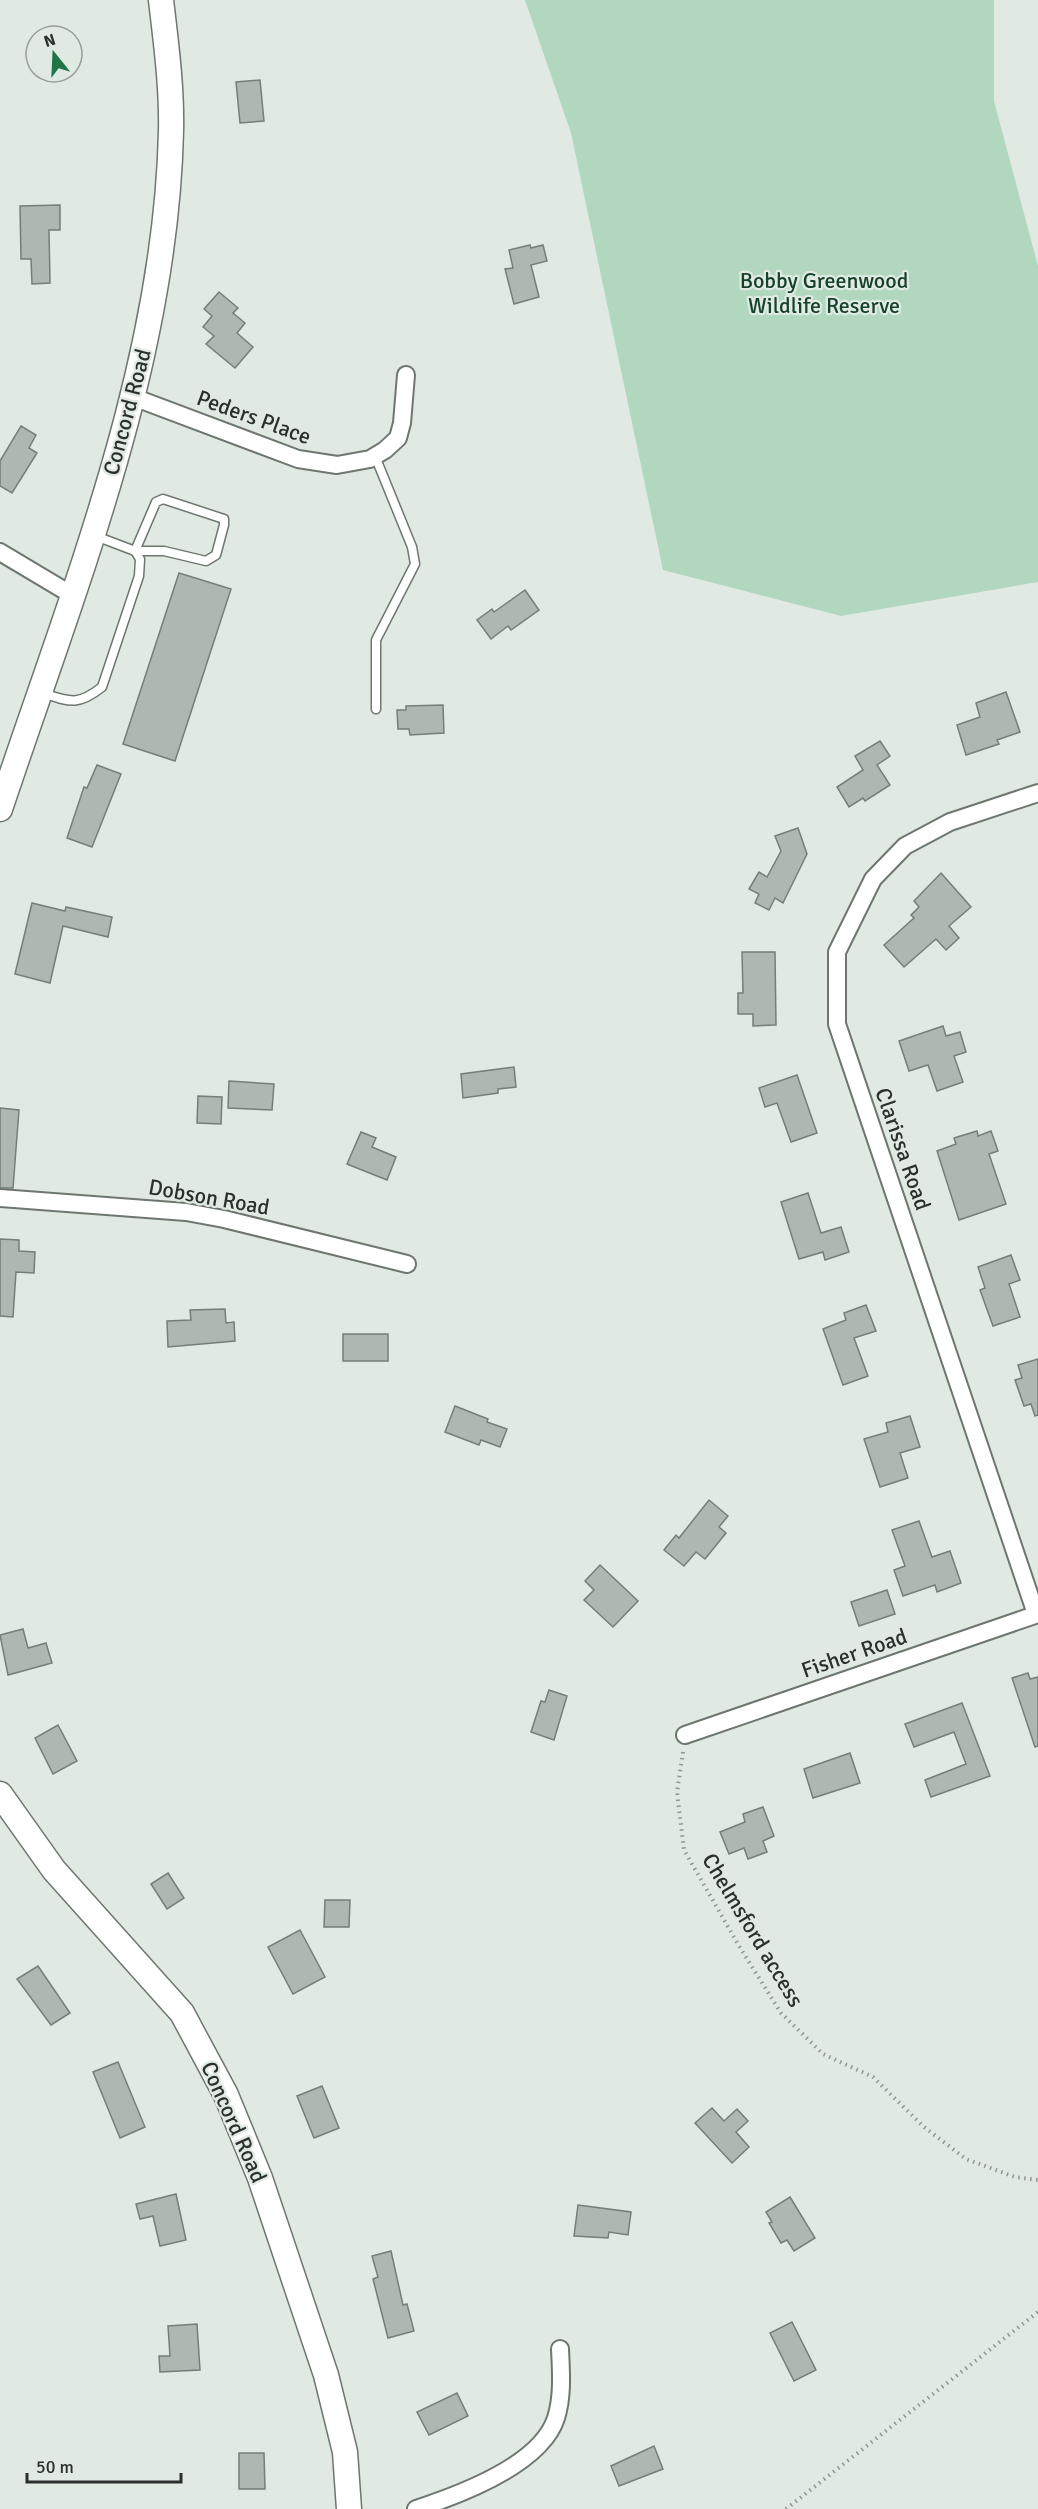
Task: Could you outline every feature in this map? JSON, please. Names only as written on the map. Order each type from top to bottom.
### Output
[{"type":"main road","name":"Concord Road","points":[[0,809],[92,534],[133,397],[152,308],[164,215],[171,131],[162,0]]},
{"type":"main road","name":"Concord Road","points":[[0,1794],[54,1870],[182,2013],[226,2095],[260,2178],[326,2375],[345,2452],[349,2509]]},
{"type":"street","name":"Peders Place","points":[[133,397],[298,459],[337,465],[356,463],[375,456],[386,450],[398,438],[402,423],[406,375]]},
{"type":"street","points":[[0,552],[72,595]]},
{"type":"street","name":"Clarissa Road","points":[[1037,1614],[837,1024],[837,952],[873,879],[905,846],[950,822],[1038,793]]},
{"type":"street","name":"Dobson Road","points":[[0,1198],[186,1212],[234,1221],[406,1264]]},
{"type":"street","name":"Fisher Road","points":[[685,1735],[1037,1614]]},
{"type":"street","points":[[416,2509],[456,2496],[504,2472],[534,2449],[548,2433],[556,2418],[561,2381],[560,2349]]},
{"type":"lane","points":[[375,456],[412,547],[415,564],[376,640],[376,709]]},
{"type":"lane","points":[[92,534],[135,551],[164,550],[206,561],[216,555],[224,519],[163,499],[156,502],[135,551]]},
{"type":"lane","points":[[39,692],[71,702],[88,699],[102,687],[139,576],[140,559],[135,551]]},
{"type":"path","name":"Chelmsford access","points":[[685,1735],[677,1792],[684,1850],[739,1947],[781,2013],[823,2054],[873,2078],[924,2127],[966,2159],[1015,2177],[1038,2180]]},
{"type":"path","points":[[786,2509],[1038,2312]]},
{"type":"green space","name":"Bobby Greenwood Wildlife Reserve","points":[[525,0],[994,0],[994,101],[1038,266],[1038,582],[841,616],[663,570],[571,133]]},
{"type":"building","points":[[260,80],[264,121],[240,123],[236,82]]},
{"type":"building","points":[[60,205],[60,230],[49,230],[50,283],[32,284],[31,259],[21,259],[20,206]]},
{"type":"building","points":[[530,245],[531,248],[543,245],[547,261],[531,265],[539,297],[514,304],[505,269],[513,268],[509,250]]},
{"type":"building","points":[[219,292],[238,308],[233,313],[245,323],[237,333],[253,347],[235,368],[206,344],[214,336],[203,327],[212,316],[204,309]]},
{"type":"building","points":[[21,426],[36,435],[29,448],[37,453],[12,493],[0,486],[0,461]]},
{"type":"building","points":[[179,573],[231,589],[175,761],[123,744]]},
{"type":"building","points":[[525,590],[539,610],[511,630],[508,626],[491,639],[477,620],[492,609],[494,612]]},
{"type":"building","points":[[1006,692],[1020,732],[997,740],[999,744],[966,755],[957,725],[980,717],[976,703]]},
{"type":"building","points":[[443,705],[444,733],[410,735],[409,729],[398,729],[397,710],[406,710],[406,706]]},
{"type":"building","points":[[880,741],[890,756],[877,765],[890,785],[865,801],[863,798],[849,807],[837,787],[863,770],[855,756]]},
{"type":"building","points":[[97,765],[121,774],[92,847],[67,838],[84,787],[87,788]]},
{"type":"building","points":[[798,828],[807,854],[783,903],[775,898],[769,910],[755,903],[759,894],[749,889],[759,872],[767,877],[781,851],[775,836]]},
{"type":"building","points":[[941,873],[971,907],[949,926],[959,938],[946,950],[936,939],[904,967],[884,945],[914,918],[911,915],[919,907],[914,901]]},
{"type":"building","points":[[32,903],[65,911],[66,907],[112,917],[108,937],[63,926],[50,983],[15,974]]},
{"type":"building","points":[[742,952],[775,952],[776,1025],[753,1026],[753,1014],[738,1014],[738,993],[743,993]]},
{"type":"building","points":[[943,1026],[946,1036],[960,1032],[966,1052],[954,1056],[963,1082],[937,1091],[928,1065],[909,1071],[899,1041]]},
{"type":"building","points":[[514,1067],[516,1087],[498,1089],[498,1093],[463,1098],[461,1074]]},
{"type":"building","points":[[797,1075],[817,1133],[791,1142],[777,1103],[765,1107],[759,1088]]},
{"type":"building","points":[[229,1081],[274,1084],[272,1110],[228,1108]]},
{"type":"building","points":[[198,1096],[222,1097],[221,1124],[197,1123]]},
{"type":"building","points":[[0,1108],[19,1110],[13,1188],[0,1188]]},
{"type":"building","points":[[977,1131],[978,1136],[991,1131],[998,1151],[989,1154],[1006,1204],[959,1220],[937,1151],[956,1144],[954,1138]]},
{"type":"building","points":[[361,1132],[376,1138],[372,1147],[396,1157],[387,1180],[347,1164]]},
{"type":"building","points":[[808,1193],[821,1233],[841,1227],[849,1252],[825,1260],[823,1252],[799,1259],[781,1202]]},
{"type":"building","points":[[0,1239],[19,1240],[19,1251],[35,1252],[34,1273],[16,1272],[13,1317],[0,1316]]},
{"type":"building","points":[[1011,1255],[1020,1280],[1009,1284],[1020,1317],[993,1326],[980,1290],[985,1288],[978,1267]]},
{"type":"building","points":[[866,1305],[876,1331],[854,1338],[868,1376],[843,1385],[823,1329],[846,1320],[844,1313]]},
{"type":"building","points":[[225,1309],[226,1323],[234,1322],[235,1341],[168,1347],[167,1321],[191,1320],[190,1310]]},
{"type":"building","points":[[343,1334],[388,1334],[388,1361],[343,1361]]},
{"type":"building","points":[[1038,1359],[1038,1415],[1035,1416],[1031,1404],[1024,1406],[1015,1380],[1022,1378],[1018,1365]]},
{"type":"building","points":[[455,1406],[507,1429],[500,1447],[481,1440],[479,1445],[445,1432]]},
{"type":"building","points":[[910,1416],[920,1447],[900,1453],[908,1478],[880,1487],[864,1439],[888,1432],[886,1423]]},
{"type":"building","points":[[709,1500],[728,1516],[719,1527],[726,1533],[705,1559],[696,1552],[684,1566],[664,1550],[676,1535],[679,1538]]},
{"type":"building","points":[[919,1521],[932,1557],[950,1551],[961,1583],[937,1592],[935,1585],[903,1596],[894,1570],[905,1566],[892,1530]]},
{"type":"building","points":[[600,1565],[638,1601],[613,1627],[584,1600],[594,1590],[585,1581]]},
{"type":"building","points":[[887,1590],[895,1614],[859,1626],[851,1602]]},
{"type":"building","points":[[23,1629],[28,1648],[46,1643],[52,1663],[8,1675],[0,1635]]},
{"type":"building","points":[[1028,1673],[1030,1679],[1038,1677],[1038,1746],[1035,1747],[1012,1678]]},
{"type":"building","points":[[549,1690],[567,1696],[554,1740],[531,1732],[541,1701],[545,1702]]},
{"type":"building","points":[[962,1703],[990,1776],[931,1797],[925,1780],[966,1764],[954,1732],[914,1747],[905,1724]]},
{"type":"building","points":[[58,1725],[77,1761],[53,1774],[35,1738]]},
{"type":"building","points":[[850,1753],[860,1783],[813,1798],[804,1769]]},
{"type":"building","points":[[763,1807],[774,1836],[763,1841],[767,1852],[748,1859],[744,1848],[729,1854],[720,1832],[745,1822],[743,1814]]},
{"type":"building","points":[[168,1873],[184,1898],[167,1909],[151,1884]]},
{"type":"building","points":[[325,1900],[350,1900],[349,1927],[324,1927]]},
{"type":"building","points":[[300,1930],[325,1977],[293,1994],[268,1947]]},
{"type":"building","points":[[38,1966],[70,2013],[51,2025],[17,1979]]},
{"type":"building","points":[[118,2062],[145,2127],[120,2138],[93,2072]]},
{"type":"building","points":[[322,2086],[339,2128],[314,2138],[297,2096]]},
{"type":"building","points":[[712,2108],[724,2121],[737,2109],[748,2121],[736,2132],[749,2147],[732,2163],[695,2123]]},
{"type":"building","points":[[176,2194],[186,2240],[160,2246],[153,2216],[140,2219],[136,2204]]},
{"type":"building","points":[[790,2197],[815,2238],[794,2251],[787,2240],[781,2243],[769,2223],[772,2222],[766,2212]]},
{"type":"building","points":[[578,2205],[631,2212],[628,2235],[609,2232],[608,2238],[574,2236]]},
{"type":"building","points":[[391,2251],[403,2305],[407,2304],[414,2331],[388,2338],[373,2279],[378,2277],[372,2256]]},
{"type":"building","points":[[792,2322],[816,2370],[794,2381],[770,2333]]},
{"type":"building","points":[[197,2324],[200,2370],[160,2372],[159,2356],[170,2356],[168,2326]]},
{"type":"building","points":[[457,2393],[468,2416],[429,2435],[417,2412]]},
{"type":"building","points":[[654,2446],[663,2469],[619,2486],[611,2466]]},
{"type":"building","points":[[239,2453],[264,2453],[265,2489],[239,2489]]}]
